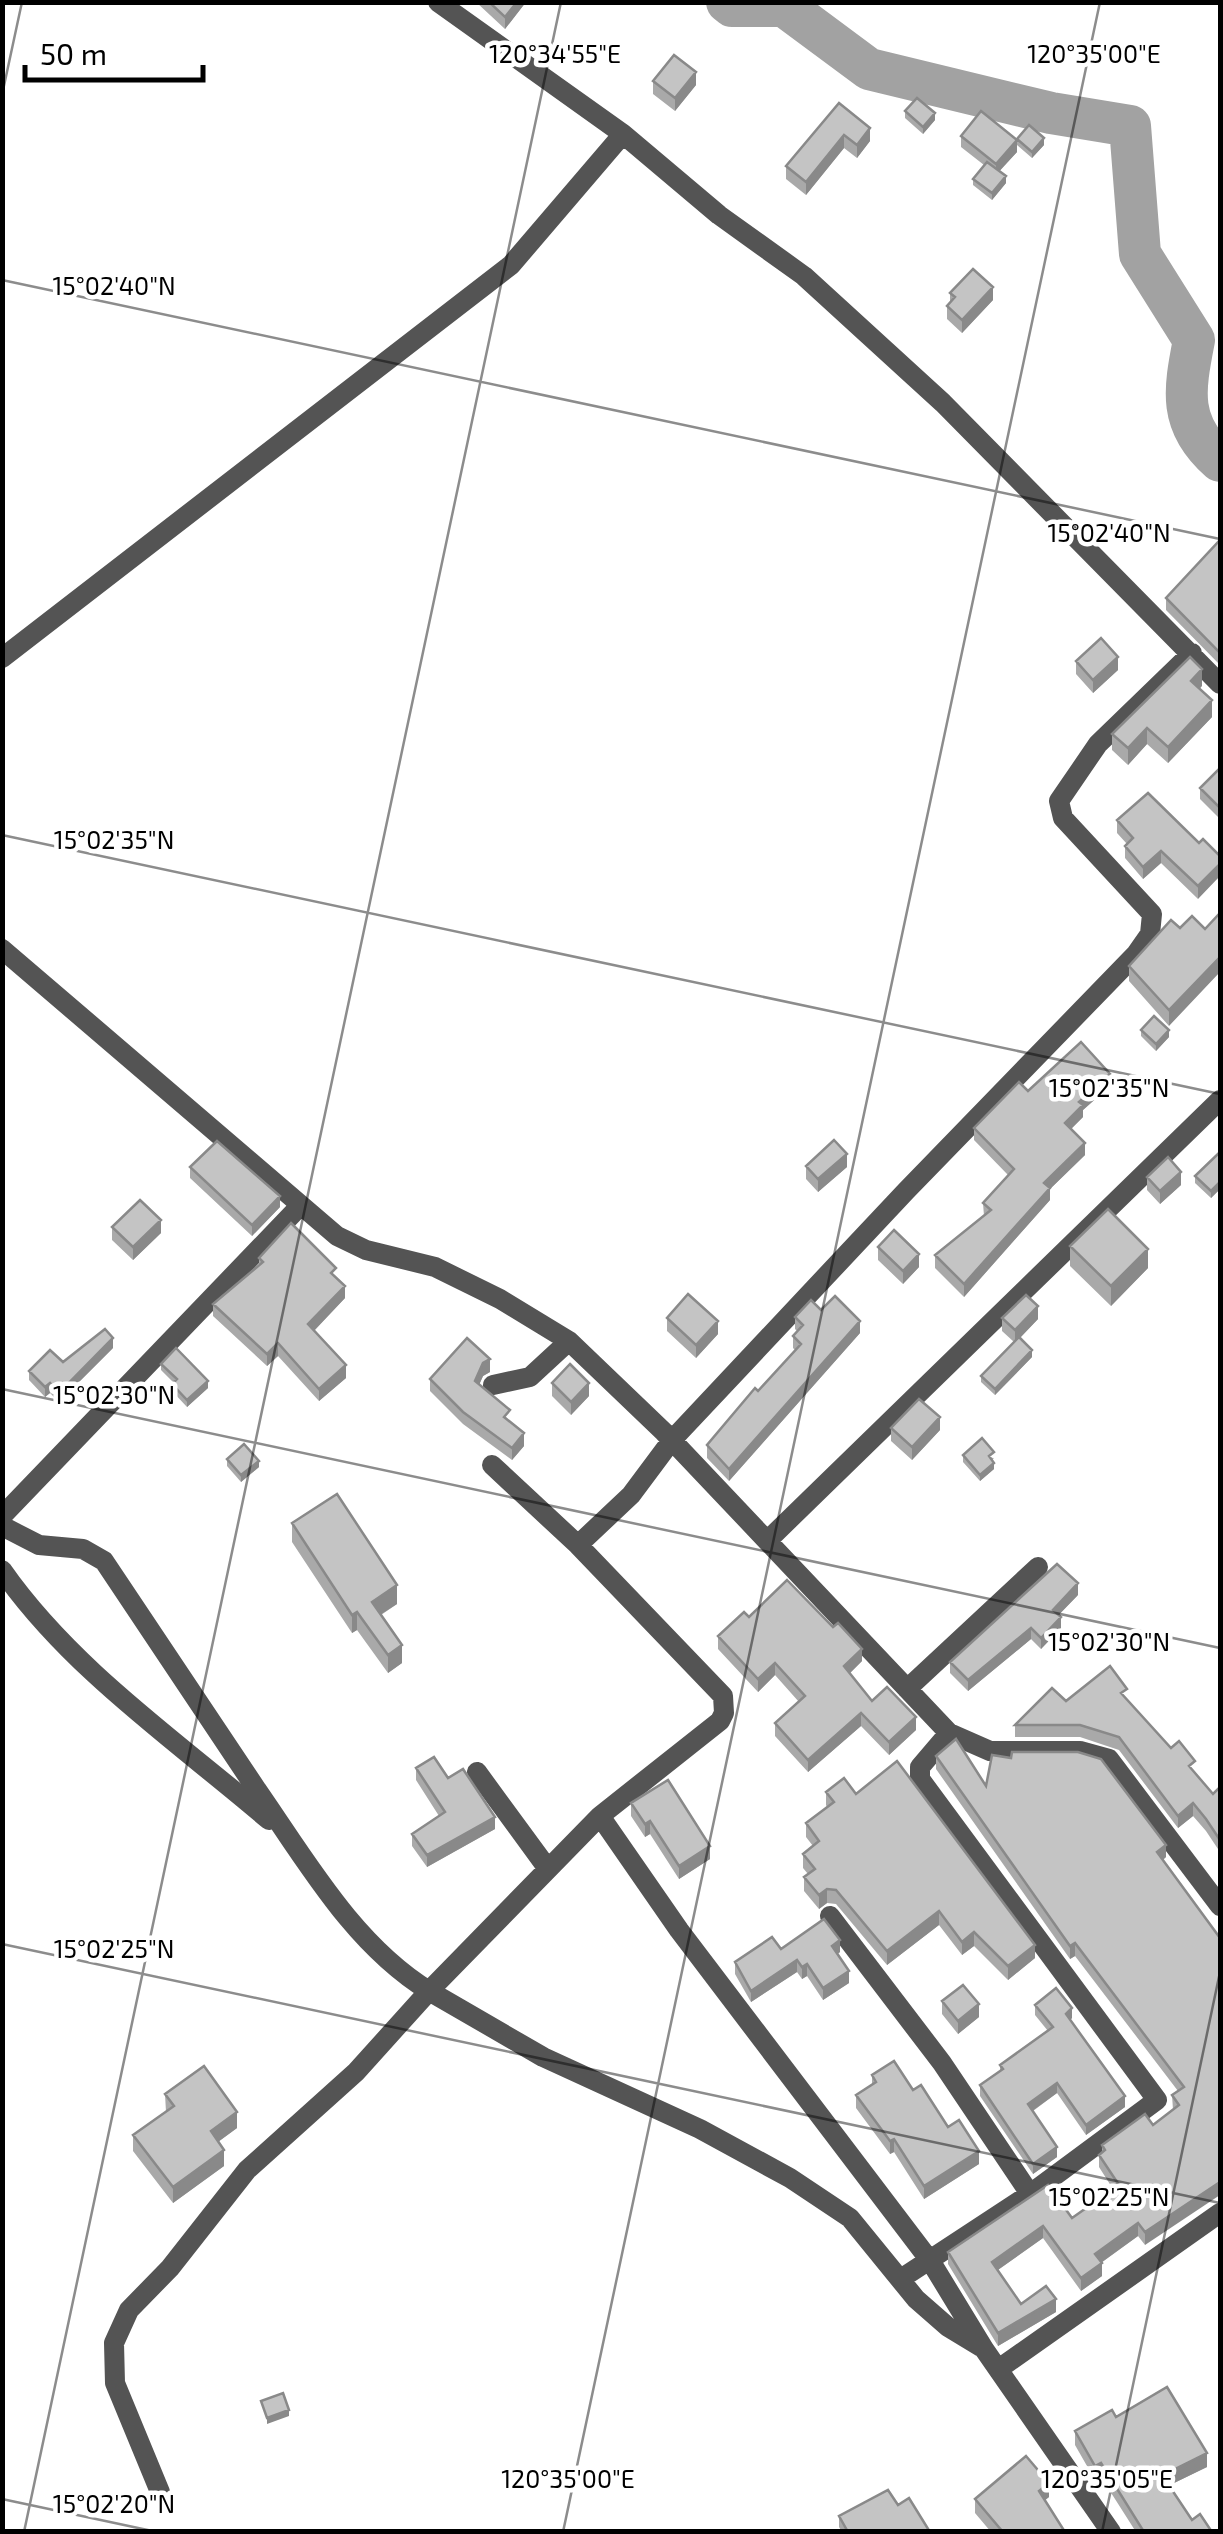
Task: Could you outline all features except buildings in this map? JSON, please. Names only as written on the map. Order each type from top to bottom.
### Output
[{"type":"street","points":[[438,2],[623,134],[719,214],[804,276],[942,404],[1220,684]]},
{"type":"street","points":[[2,658],[511,265],[623,134]]},
{"type":"street","points":[[578,1546],[631,1495],[672,1440],[1114,978],[1150,934],[1152,914],[1063,818],[1060,801],[1066,786],[1098,744],[1192,652]]},
{"type":"street","points":[[2,949],[337,1236],[366,1250],[434,1268],[531,1316],[568,1342],[672,1440],[949,1732],[990,1751],[1080,1750],[1108,1759],[1220,1906]]},
{"type":"street","points":[[768,1542],[1220,1100]]},
{"type":"street","points":[[2,1516],[300,1206]]},
{"type":"street","points":[[493,1384],[530,1377],[568,1342]]},
{"type":"street","points":[[160,2492],[115,2383],[114,2343],[129,2310],[170,2268],[247,2170],[356,2072],[600,1816],[720,1721],[722,1696],[578,1546],[492,1465]]},
{"type":"street","points":[[2,1526],[40,1545],[83,1548],[104,1561],[290,1838],[363,1938],[392,1969],[543,2057],[700,2129],[790,2178],[850,2218],[916,2299],[948,2327],[984,2349]]},
{"type":"street","points":[[907,1689],[1038,1566]]},
{"type":"street","points":[[2,1570],[44,1623],[92,1670],[290,1838]]},
{"type":"street","points":[[902,2278],[931,2262],[1155,2106],[1157,2095],[920,1779],[920,1767],[949,1732]]},
{"type":"street","points":[[477,1772],[548,1869]]},
{"type":"street","points":[[600,1816],[679,1930],[931,2262],[984,2349],[1111,2532]]},
{"type":"street","points":[[830,1916],[942,2063],[1030,2194]]},
{"type":"street","points":[[1000,2368],[1220,2213]]},
{"type":"waterway","points":[[727,2],[732,6],[784,6],[869,69],[1051,113],[1130,126],[1140,254],[1194,340],[1187,391],[1191,420],[1206,447],[1220,461]]}]
